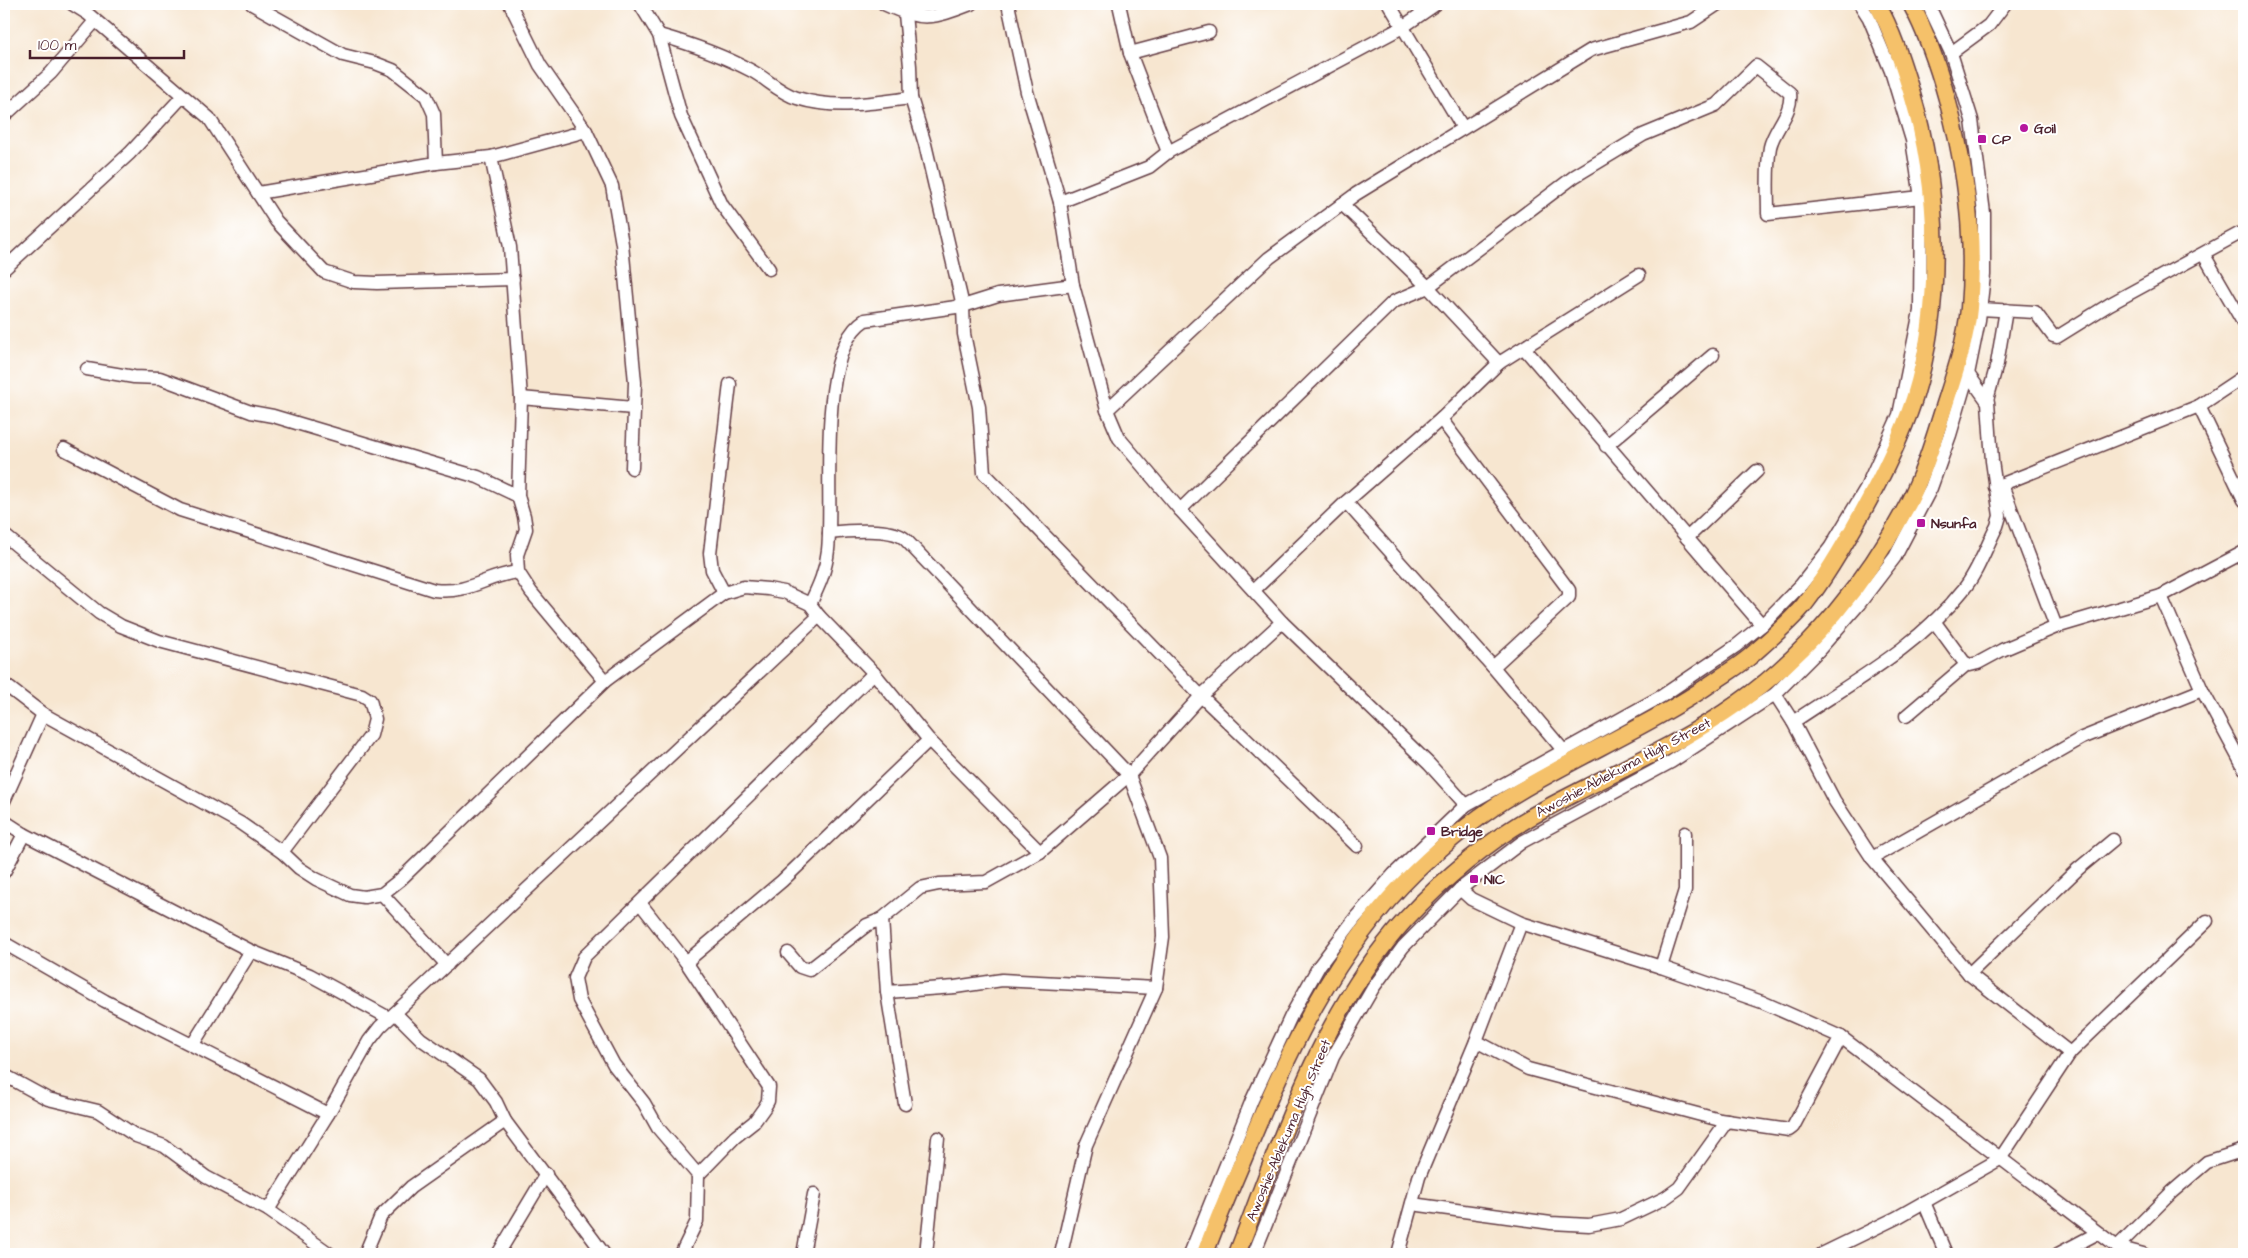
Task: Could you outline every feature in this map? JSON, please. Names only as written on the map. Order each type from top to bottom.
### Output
[{"type":"main road","name":"Awoshie-Ablekuma High Street","points":[[1205,1254],[1278,1079],[1317,1003],[1345,957],[1379,913],[1413,874],[1478,817],[1518,792],[1681,705],[1752,656],[1803,606],[1844,546],[1883,475],[1916,391],[1926,346],[1935,264],[1932,196],[1923,131],[1905,72],[1884,16],[1877,4]]},
{"type":"main road","name":"Awoshie-Ablekuma High Street","points":[[1237,1254],[1308,1073],[1335,1020],[1378,954],[1405,921],[1447,879],[1496,839],[1544,810],[1670,745],[1737,704],[1793,658],[1837,611],[1872,564],[1909,501],[1931,449],[1953,380],[1968,311],[1971,237],[1958,138],[1939,72],[1921,21],[1911,4]]},
{"type":"street","points":[[72,4],[92,13],[182,96],[209,118],[276,221],[324,272],[336,278],[354,282],[377,283],[512,279]]},
{"type":"street","points":[[252,4],[343,55],[375,63],[393,70],[426,96],[434,114],[436,163]]},
{"type":"street","points":[[510,4],[540,65],[586,131],[612,186],[620,234],[635,382],[632,468]]},
{"type":"street","points":[[640,4],[659,35],[681,116],[722,205],[768,268]]},
{"type":"street","points":[[884,4],[905,14],[923,17],[937,17],[971,4]]},
{"type":"street","points":[[1008,4],[1027,92],[1060,202],[1073,285],[1107,410],[1119,438],[1180,510],[1282,622],[1429,764],[1466,805]]},
{"type":"street","points":[[1119,4],[1130,53],[1168,152]]},
{"type":"street","points":[[1388,4],[1462,128]]},
{"type":"street","points":[[1060,202],[1149,167],[1168,152],[1401,28],[1436,4]]},
{"type":"street","points":[[1107,410],[1269,258],[1342,204],[1462,128],[1591,50],[1691,22],[1718,4]]},
{"type":"street","points":[[1190,1254],[1252,1100],[1291,1016],[1319,966],[1356,917],[1394,874],[1466,805],[1662,696],[1736,646],[1762,625],[1801,585],[1830,548],[1866,488],[1899,415],[1920,311],[1921,197],[1912,140],[1891,71],[1869,18],[1860,4]]},
{"type":"street","name":"Awoshie-Ablekuma High Street","points":[[1254,1254],[1333,1057],[1373,988],[1403,947],[1460,889],[1522,842],[1671,762],[1774,694],[1818,651],[1859,604],[1895,556],[1931,488],[1950,435],[1968,374],[1984,276],[1984,213],[1972,120],[1952,53],[1928,4]]},
{"type":"street","points":[[1952,53],[1989,25],[2005,4]]},
{"type":"street","points":[[4,116],[51,73],[92,13]]},
{"type":"street","points":[[905,14],[911,98],[963,306],[964,334],[979,407],[984,473],[1201,696],[1357,846]]},
{"type":"street","points":[[1130,53],[1209,32]]},
{"type":"street","points":[[659,35],[721,56],[753,71],[797,99],[845,106],[911,98]]},
{"type":"street","points":[[1180,510],[1393,302],[1428,287],[1575,176],[1643,135],[1716,105],[1756,66],[1790,94],[1792,103],[1784,115],[1770,145],[1768,214],[1921,197]]},
{"type":"street","points":[[4,269],[130,153],[182,96]]},
{"type":"street","points":[[258,194],[436,163],[490,157],[586,131]]},
{"type":"street","points":[[490,157],[510,247],[521,398],[518,496],[526,521],[526,528],[517,554],[518,572],[531,592],[605,681]]},
{"type":"street","points":[[1342,204],[1428,287],[1499,363]]},
{"type":"street","points":[[1980,309],[2035,312],[2053,336],[2057,337],[2110,304],[2204,255],[2244,231]]},
{"type":"street","points":[[2204,255],[2244,324]]},
{"type":"street","points":[[1254,590],[1346,502],[1441,419],[1499,363],[1639,274]]},
{"type":"street","points":[[810,604],[823,576],[829,534],[829,432],[838,366],[844,345],[852,330],[865,320],[963,306],[998,294],[1073,285]]},
{"type":"street","points":[[1793,722],[1905,648],[1934,621],[1963,590],[1997,526],[2000,516],[1998,486],[1987,400],[1997,364],[2006,310]]},
{"type":"street","points":[[1524,348],[1606,446],[1762,625]]},
{"type":"street","points":[[1606,446],[1713,356]]},
{"type":"street","points":[[87,369],[171,381],[251,412],[273,416],[478,477],[518,496]]},
{"type":"street","points":[[1968,374],[1987,400]]},
{"type":"street","points":[[1998,486],[2198,406],[2244,376]]},
{"type":"street","points":[[724,593],[712,570],[710,553],[730,384]]},
{"type":"street","points":[[521,398],[634,408]]},
{"type":"street","points":[[2198,406],[2244,500]]},
{"type":"street","points":[[1441,419],[1569,590],[1569,597],[1493,667]]},
{"type":"street","points":[[64,449],[180,510],[434,590],[451,592],[464,590],[498,575],[518,572]]},
{"type":"street","points":[[1687,538],[1757,471]]},
{"type":"street","points":[[1998,486],[2056,627]]},
{"type":"street","points":[[1346,502],[1493,667],[1563,750]]},
{"type":"street","points":[[829,534],[855,530],[902,536],[1129,775],[1160,858],[1163,937],[1156,988],[1086,1146],[1061,1254]]},
{"type":"street","points":[[4,535],[99,613],[121,626],[159,641],[362,695],[370,700],[375,719],[370,736],[282,852]]},
{"type":"street","points":[[1906,716],[1967,664],[1978,663],[2002,650],[2056,627],[2160,596],[2244,552]]},
{"type":"street","points":[[4,684],[44,714],[240,823],[282,852],[305,872],[350,895],[364,897],[382,894],[402,879],[605,681],[724,593],[744,587],[768,589],[784,592],[810,604],[819,616],[874,672],[929,740],[1040,852]]},
{"type":"street","points":[[2160,596],[2202,690],[2244,768]]},
{"type":"street","points":[[268,1210],[328,1114],[369,1041],[392,1015],[819,616]]},
{"type":"street","points":[[1934,621],[1962,660],[1967,664]]},
{"type":"street","points":[[788,953],[800,967],[809,970],[867,926],[882,919],[920,888],[939,884],[986,882],[1040,852],[1129,775],[1201,696],[1282,622]]},
{"type":"street","points":[[681,1254],[697,1221],[698,1175],[658,1128],[644,1103],[614,1065],[580,1000],[575,987],[576,971],[584,957],[874,672]]},
{"type":"street","points":[[1872,858],[2082,738],[2202,690]]},
{"type":"street","points":[[1774,694],[1793,722],[1834,800],[1872,858],[1969,974],[2070,1054]]},
{"type":"street","points":[[4,801],[44,714]]},
{"type":"street","points":[[686,962],[782,881],[929,740]]},
{"type":"street","points":[[4,821],[24,834],[251,950],[310,975],[392,1015],[421,1039],[479,1079],[496,1102],[505,1121],[604,1254]]},
{"type":"street","points":[[1661,967],[1686,890],[1685,833]]},
{"type":"street","points":[[4,872],[24,834]]},
{"type":"street","points":[[1969,974],[2078,869],[2113,840]]},
{"type":"street","points":[[1460,889],[1471,899],[1521,923],[1661,967],[1762,1002],[1841,1037],[2116,1247],[2140,1254]]},
{"type":"street","points":[[382,894],[447,965]]},
{"type":"street","points":[[640,903],[686,962],[769,1087],[770,1092],[764,1108],[754,1122],[735,1137],[698,1175]]},
{"type":"street","points":[[882,919],[887,992],[905,1104]]},
{"type":"street","points":[[1822,1254],[1924,1202],[2000,1159],[2070,1054],[2207,921]]},
{"type":"street","points":[[1398,1254],[1419,1177],[1476,1041],[1521,923]]},
{"type":"street","points":[[4,943],[105,1001],[328,1114]]},
{"type":"street","points":[[193,1044],[251,950]]},
{"type":"street","points":[[887,992],[955,987],[1002,980],[1156,988]]},
{"type":"street","points":[[1476,1041],[1528,1069],[1727,1121],[1791,1129],[1841,1037]]},
{"type":"street","points":[[4,1075],[48,1099],[98,1111],[136,1136],[175,1152],[206,1177],[268,1210],[330,1254]]},
{"type":"street","points":[[365,1254],[382,1216],[411,1187],[505,1121]]},
{"type":"street","points":[[1412,1204],[1551,1223],[1589,1225],[1621,1219],[1665,1198],[1678,1188],[1727,1121]]},
{"type":"street","points":[[926,1254],[938,1138]]},
{"type":"street","points":[[2116,1247],[2172,1192],[2207,1162],[2244,1150]]},
{"type":"street","points":[[498,1254],[546,1174]]},
{"type":"street","points":[[803,1254],[814,1194]]},
{"type":"street","points":[[1924,1202],[1946,1254]]},
{"type":"street","points":[[2058,1254],[2098,1233]]},
{"type":"place","name":"Goil","points":[[2024,128]]},
{"type":"place","name":"CP","points":[[1982,139]]},
{"type":"place","name":"Nsunfa","points":[[1921,523]]},
{"type":"place","name":"Bridge","points":[[1431,831]]},
{"type":"place","name":"NIC","points":[[1474,879]]}]
